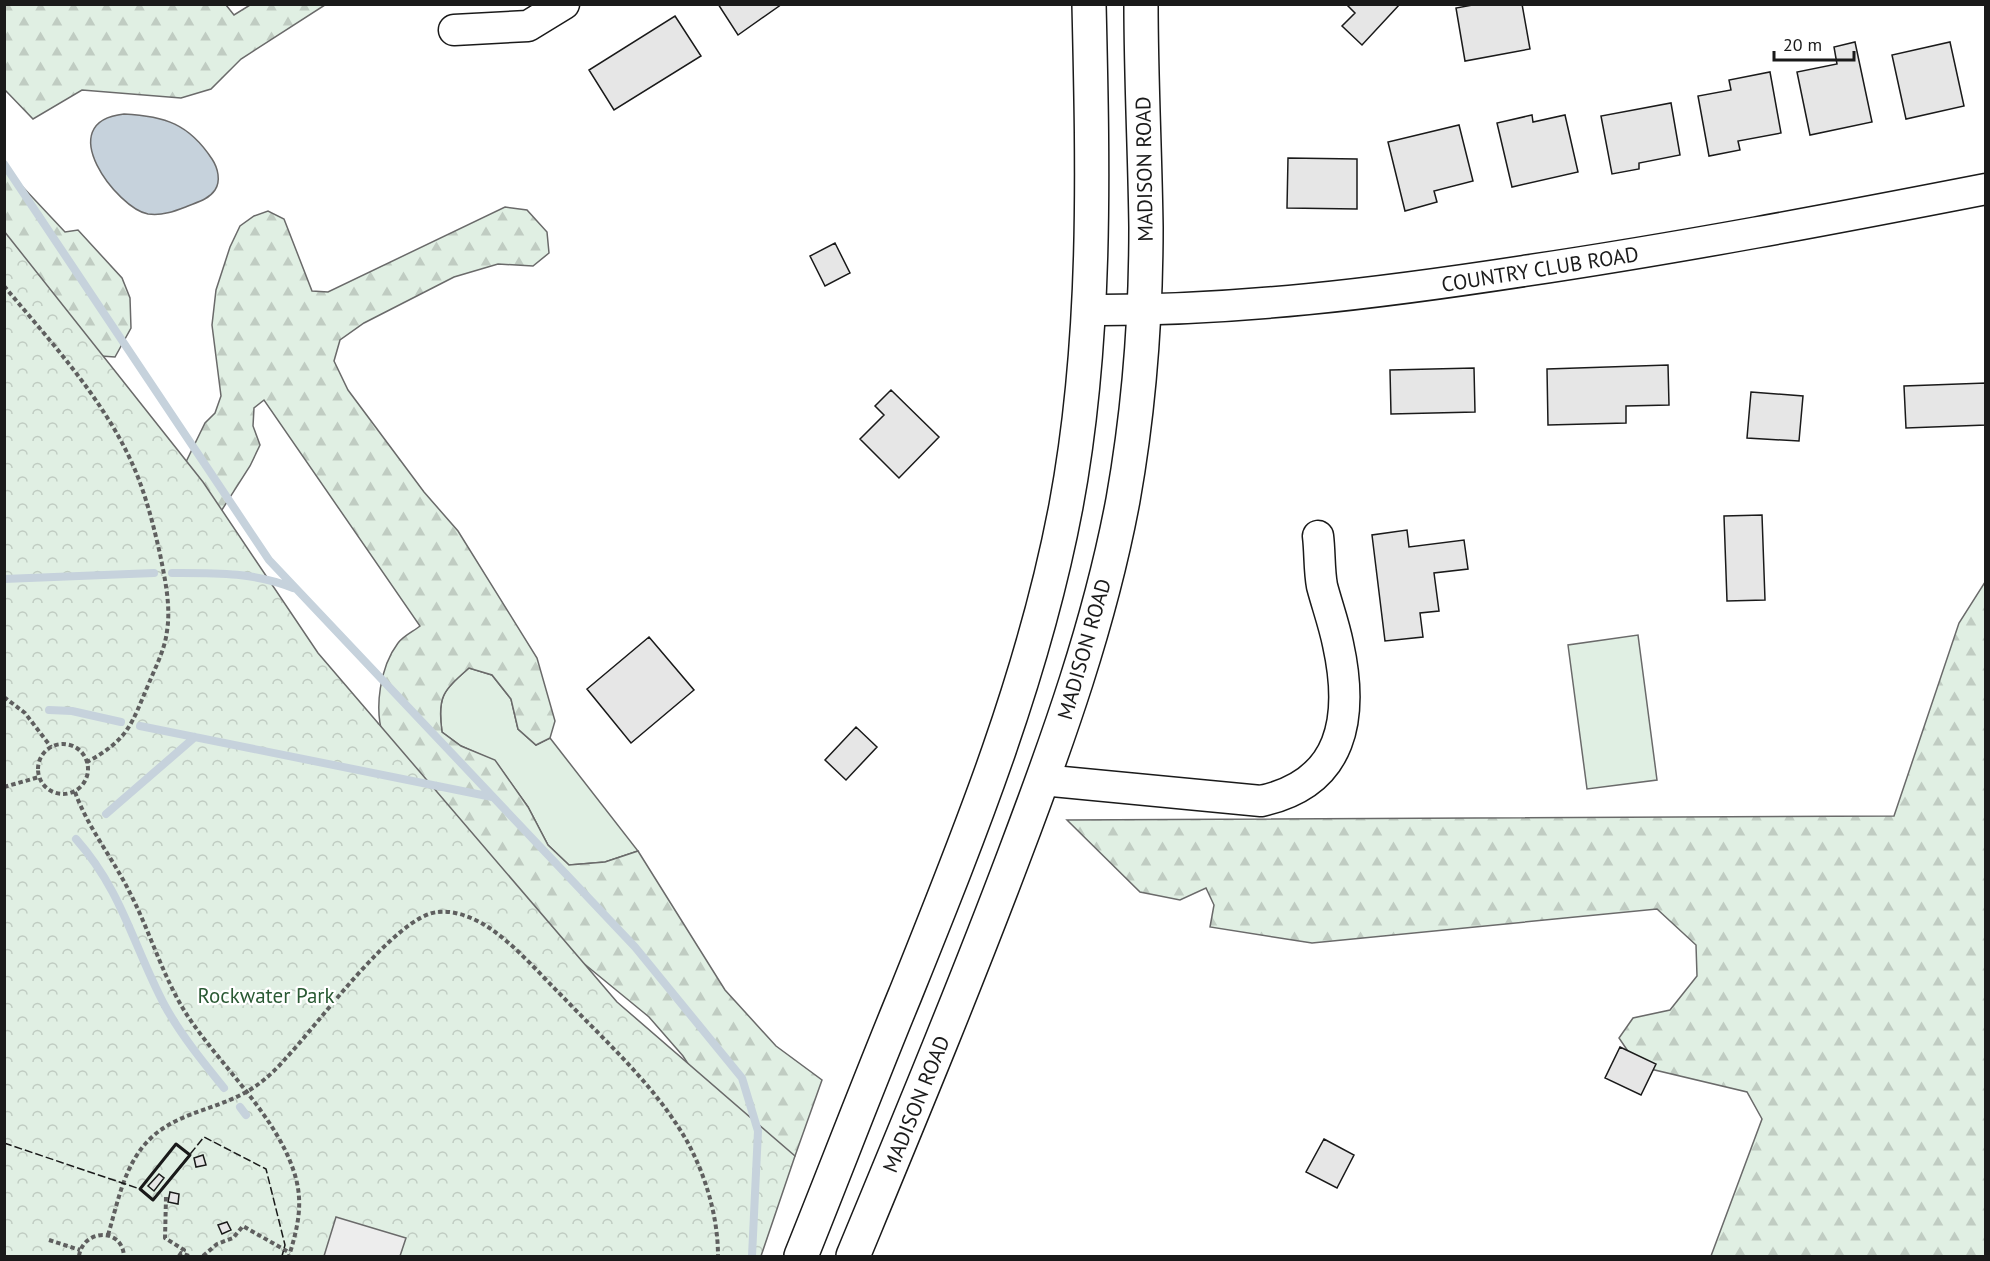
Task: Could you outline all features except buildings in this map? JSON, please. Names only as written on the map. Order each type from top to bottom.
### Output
[{"type":"main road","points":[[801,1257],[970,833],[1010,720],[1043,604],[1066,506],[1081,407],[1090,310],[1092,177],[1089,4]]},
{"type":"main road","name":"MADISON ROAD","points":[[853,1257],[974,963],[1075,689],[1097,614],[1123,500],[1137,404],[1144,310],[1146,227],[1141,4]]},
{"type":"street","points":[[454,30],[528,26],[564,4]]},
{"type":"street","name":"COUNTRY CLUB ROAD","points":[[1090,310],[1144,310],[1399,290],[1676,248],[1986,189]]},
{"type":"street","points":[[1042,780],[1261,801],[1284,796],[1305,786],[1325,766],[1337,745],[1342,721],[1342,673],[1338,644],[1322,584],[1318,536]]},
{"type":"path","points":[[4,286],[89,391],[123,444],[141,483],[162,562],[168,604],[167,632],[163,648],[125,735],[110,749],[87,762]]},
{"type":"path","points":[[4,697],[25,713],[51,747]]},
{"type":"path","points":[[67,745],[74,747],[87,762],[86,781],[75,792],[58,794],[50,790],[39,777],[40,760],[51,747],[67,745]]},
{"type":"path","points":[[4,787],[39,777]]},
{"type":"path","points":[[75,792],[85,819],[130,892],[179,1001],[282,1146],[294,1172],[300,1214],[290,1255],[243,1226],[236,1236],[217,1244],[206,1256]]},
{"type":"path","points":[[108,1235],[126,1173],[147,1141],[167,1125],[246,1093],[286,1059],[404,928],[432,913],[463,916],[488,927],[522,956],[615,1051],[662,1105],[686,1141],[704,1179],[715,1225],[718,1257]]},
{"type":"path","points":[[166,1197],[165,1238],[184,1250],[180,1255],[189,1257]]},
{"type":"path","points":[[79,1257],[83,1243],[94,1235],[108,1235],[120,1244],[124,1257]]},
{"type":"path","points":[[50,1240],[80,1250]]},
{"type":"green space","points":[[5,5],[226,5],[234,15],[250,5],[325,5],[241,59],[211,89],[181,98],[82,90],[33,119],[5,90]]},
{"type":"green space","points":[[4,167],[65,232],[78,230],[122,278],[130,298],[131,328],[115,357],[87,355],[5,259]]},
{"type":"green space","points":[[505,207],[527,210],[547,232],[549,253],[533,266],[498,264],[454,277],[364,323],[340,340],[334,361],[348,390],[424,492],[458,531],[537,658],[555,721],[550,738],[536,745],[518,729],[511,699],[492,675],[469,668],[448,689],[441,702],[442,732],[461,746],[495,760],[528,807],[548,845],[569,865],[605,862],[638,851],[725,990],[776,1046],[822,1080],[795,1156],[774,1167],[708,1095],[683,1056],[649,1017],[582,962],[383,736],[379,701],[387,664],[400,640],[420,626],[264,400],[254,408],[253,426],[260,445],[250,466],[218,516],[185,464],[205,423],[215,413],[221,396],[212,325],[216,290],[230,247],[240,226],[254,216],[268,211],[284,219],[312,291],[328,292]]},
{"type":"green space","name":"Rockwater Park","points":[[4,231],[203,482],[318,653],[617,1002],[795,1156],[761,1256],[5,1256]]},
{"type":"green space","points":[[1985,582],[1985,1256],[1711,1256],[1762,1119],[1747,1092],[1638,1066],[1619,1038],[1633,1018],[1670,1010],[1697,976],[1696,945],[1657,909],[1312,943],[1210,927],[1214,905],[1206,888],[1180,900],[1140,892],[1067,820],[1894,816],[1959,623]]},
{"type":"green space","points":[[1638,635],[1657,780],[1587,789],[1568,645]]},
{"type":"green space","points":[[469,668],[492,675],[511,699],[518,729],[536,745],[550,738],[638,851],[605,862],[569,865],[548,845],[528,807],[495,761],[461,746],[442,732],[441,702],[448,689]]},
{"type":"shaded area","points":[[124,114],[164,120],[175,124],[194,137],[216,166],[218,183],[213,193],[196,203],[159,214],[148,214],[135,209],[121,197],[97,165],[91,148],[92,132],[103,120]]},
{"type":"shaded area","points":[[336,1217],[406,1238],[400,1256],[324,1256]]},
{"type":"waterway","points":[[4,164],[269,560],[635,947],[742,1078],[758,1131],[752,1256]]},
{"type":"waterway","points":[[4,579],[154,573]]},
{"type":"waterway","points":[[172,573],[249,576],[293,588]]},
{"type":"waterway","points":[[49,710],[72,711],[121,722]]},
{"type":"waterway","points":[[140,726],[492,797]]},
{"type":"waterway","points":[[106,814],[195,737]]},
{"type":"waterway","points":[[76,839],[92,859],[116,899],[171,1017],[224,1088]]},
{"type":"waterway","points":[[240,1107],[246,1115]]},
{"type":"fence","points":[[4,1143],[140,1189],[153,1200],[204,1137],[266,1169],[285,1245],[282,1256]]},
{"type":"wall","points":[[176,1144],[190,1155],[153,1200],[140,1189],[176,1144]]}]
